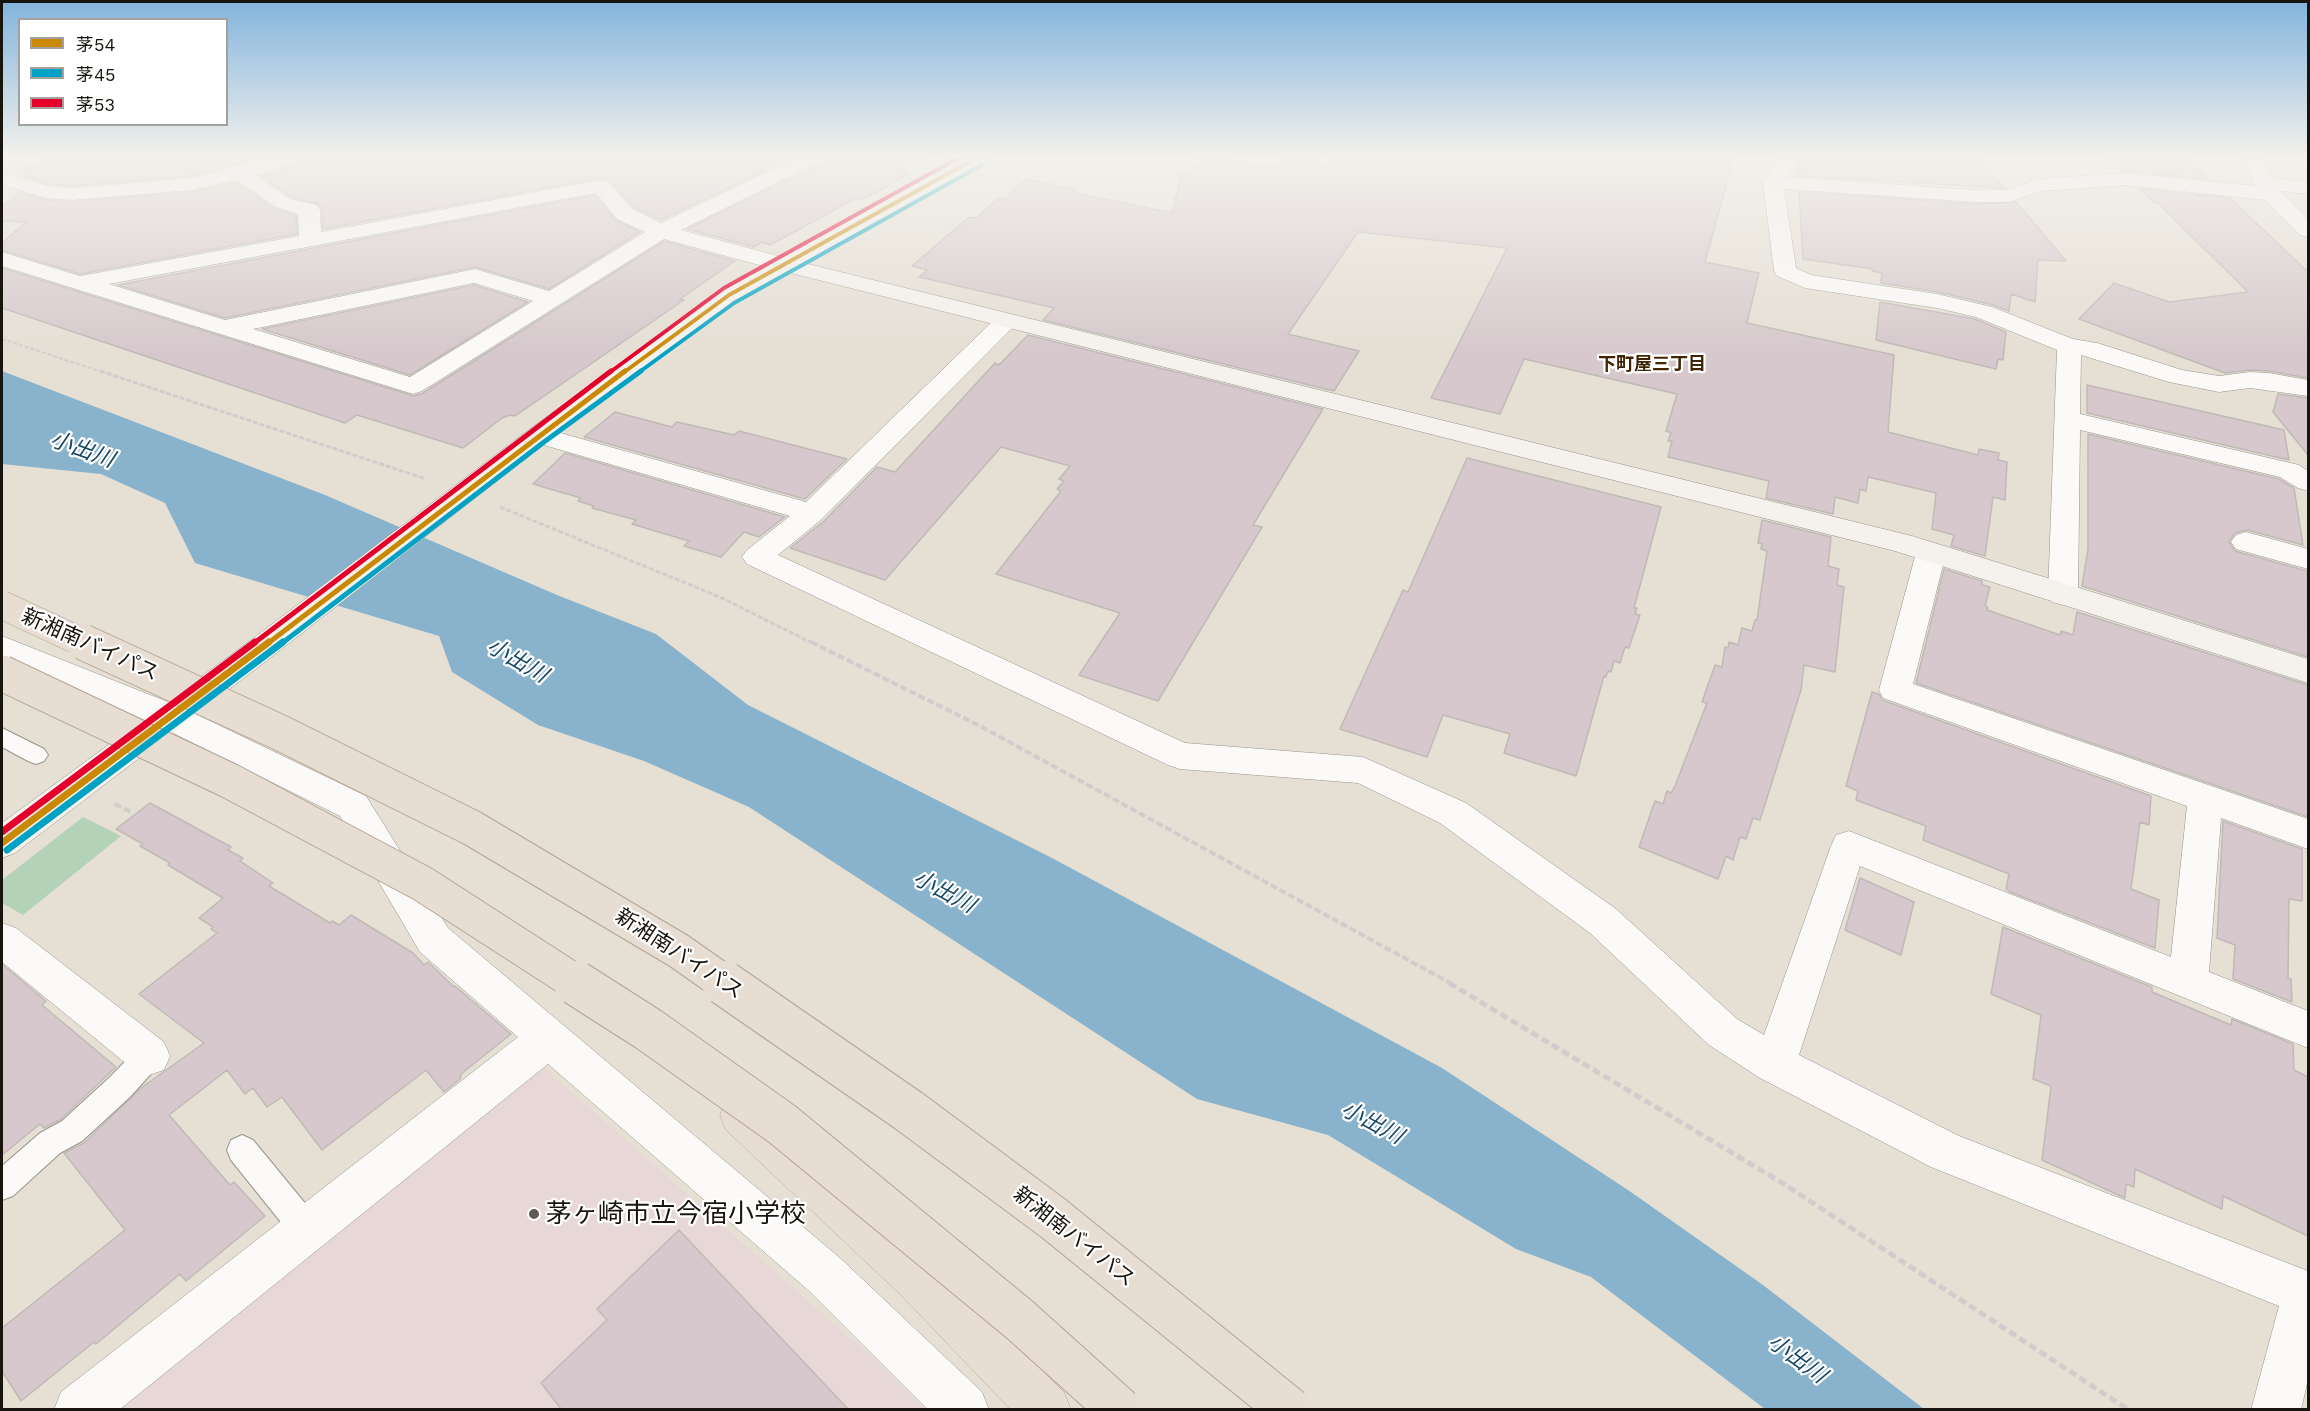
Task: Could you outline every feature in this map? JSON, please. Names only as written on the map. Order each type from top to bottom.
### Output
[{"type":"highway","name":"新湘南バイパス","points":[[2,605],[281,732],[462,823],[679,951],[909,1111],[1053,1218],[1290,1410]]},
{"type":"highway","points":[[2,673],[230,781],[423,884],[648,1029],[782,1124],[1020,1320],[1120,1410]]},
{"type":"highway","points":[[648,1029],[916,1279],[1046,1410]]},
{"type":"street","points":[[309,223],[310,240]]},
{"type":"street","points":[[80,283],[402,223]]},
{"type":"street","points":[[644,223],[661,231],[781,264],[1902,543],[2308,671]]},
{"type":"street","points":[[2,260],[413,386],[661,231],[678,223]]},
{"type":"street","points":[[2,843],[250,657],[539,435],[729,295],[857,223]]},
{"type":"street","points":[[1779,223],[1785,270],[1805,281],[1937,300],[1984,312],[2069,346],[2088,348],[2178,377],[2219,384],[2250,380],[2308,388]]},
{"type":"street","points":[[221,328],[475,276],[552,299]]},
{"type":"street","points":[[1006,321],[812,513],[757,557],[1180,756],[1363,770],[1453,813],[1603,921],[1723,1032],[1775,1064],[1946,1152],[2307,1294],[2276,1410]]},
{"type":"street","points":[[2063,595],[2069,346]]},
{"type":"street","points":[[2069,419],[2289,471],[2308,482]]},
{"type":"street","points":[[539,435],[812,513]]},
{"type":"street","points":[[2246,542],[2308,559]]},
{"type":"street","points":[[1931,553],[1895,690],[2308,834]]},
{"type":"street","points":[[2,647],[171,717],[353,806],[434,940],[824,1274],[964,1410]]},
{"type":"street","points":[[2188,981],[2205,799]]},
{"type":"street","points":[[1775,1064],[1849,846],[2308,1030]]},
{"type":"street","points":[[2,940],[149,1056]]},
{"type":"street","points":[[79,1410],[548,1039]]},
{"type":"lane","points":[[2,737],[36,755]]},
{"type":"lane","points":[[2,1185],[50,1143],[72,1131],[120,1087],[149,1056]]},
{"type":"lane","points":[[243,1150],[307,1230]]},
{"type":"path","points":[[2,339],[460,495],[722,598],[969,720],[1451,984],[1784,1184],[2129,1410]]},
{"type":"shaded area","name":"茅ヶ崎市立今宿小学校","points":[[542,1066],[877,1362],[925,1409],[116,1410]]},
{"type":"green space","points":[[83,817],[121,836],[23,915],[2,903],[2,880]]},
{"type":"water","name":"小出川","points":[[2,371],[325,495],[557,595],[656,634],[748,705],[1052,858],[1442,1068],[1628,1190],[1763,1285],[1924,1409],[1765,1409],[1591,1277],[1516,1249],[1328,1135],[1197,1099],[749,807],[644,761],[538,725],[452,672],[439,636],[195,563],[165,503],[101,474],[2,464]]},
{"type":"building","points":[[25,223],[296,223],[297,234],[80,274],[2,250],[2,243]]},
{"type":"building","points":[[323,223],[357,223],[323,229]]},
{"type":"building","points":[[447,223],[621,223],[640,232],[549,289],[475,267],[225,318],[118,285]]},
{"type":"building","points":[[699,223],[811,223],[770,245],[762,242],[754,247],[687,229]]},
{"type":"building","points":[[962,223],[1716,223],[1705,262],[1759,273],[1747,323],[1894,355],[1888,432],[1978,455],[1979,449],[1999,453],[1998,460],[2007,462],[2005,500],[1993,497],[1985,556],[1951,546],[1954,535],[1932,529],[1936,493],[1868,477],[1866,491],[1860,489],[1858,503],[1835,497],[1833,514],[1766,498],[1769,481],[1668,457],[1672,441],[1668,441],[1671,433],[1666,431],[1677,394],[1524,359],[1500,414],[1431,398],[1507,248],[1358,232],[1288,334],[1359,351],[1334,391],[1043,320],[1054,308],[919,277],[927,270],[912,266]]},
{"type":"building","points":[[1801,223],[2034,223],[2066,261],[2038,260],[2035,302],[2011,294],[2009,311],[1938,292],[1881,283],[1882,273],[1872,271],[1873,269],[1803,259]]},
{"type":"building","points":[[2178,223],[2256,223],[2308,272],[2308,378],[2269,371],[2250,370],[2225,373],[2079,319],[2114,283],[2169,302],[2248,292]]},
{"type":"building","points":[[664,241],[735,261],[680,299],[684,300],[515,416],[502,418],[463,448],[357,415],[345,423],[2,308],[2,268],[414,396],[423,393]]},
{"type":"building","points":[[474,285],[528,302],[410,375],[262,329]]},
{"type":"building","points":[[1880,302],[1975,319],[2006,332],[2003,360],[1998,359],[1996,369],[1876,340]]},
{"type":"building","points":[[1028,335],[1323,409],[1253,525],[1262,527],[1158,701],[1079,675],[1120,613],[996,574],[1061,491],[1057,489],[1064,481],[1059,479],[1070,466],[1001,447],[885,580],[790,548],[824,521],[877,467],[895,472],[995,363],[999,365]]},
{"type":"building","points":[[2087,385],[2284,430],[2289,460],[2087,413]]},
{"type":"building","points":[[2278,394],[2308,398],[2308,455],[2273,412]]},
{"type":"building","points":[[615,412],[672,427],[677,422],[734,435],[739,431],[847,459],[805,499],[584,437]]},
{"type":"building","points":[[2088,434],[2279,479],[2294,488],[2303,545],[2247,530],[2235,533],[2229,542],[2235,551],[2307,571],[2308,657],[2082,586],[2088,549]]},
{"type":"building","points":[[565,453],[785,517],[759,537],[744,532],[721,557],[684,546],[689,541],[632,524],[636,520],[592,508],[594,506],[578,501],[581,498],[533,484]]},
{"type":"building","points":[[1467,458],[1661,507],[1634,608],[1637,608],[1635,614],[1640,615],[1629,648],[1625,647],[1620,663],[1614,661],[1611,672],[1608,671],[1606,677],[1604,676],[1576,776],[1504,753],[1510,734],[1443,715],[1427,757],[1340,729],[1403,590],[1408,592]]},
{"type":"building","points":[[1762,520],[1831,537],[1828,566],[1839,569],[1837,585],[1844,587],[1835,672],[1804,665],[1801,690],[1760,820],[1753,818],[1746,839],[1740,837],[1733,860],[1726,856],[1718,879],[1639,847],[1655,801],[1663,804],[1667,791],[1671,793],[1675,786],[1707,703],[1702,702],[1715,665],[1722,667],[1725,647],[1728,648],[1729,642],[1738,645],[1742,628],[1752,631],[1755,620],[1757,620],[1767,551],[1761,549],[1762,544],[1758,543]]},
{"type":"building","points":[[1944,569],[1982,581],[1982,585],[1990,587],[1985,606],[1988,607],[1987,610],[2060,635],[2061,631],[2073,635],[2077,612],[2308,685],[2308,817],[1916,683]]},
{"type":"building","points":[[1872,692],[1879,694],[1882,700],[2151,796],[2149,825],[2140,822],[2131,889],[2159,900],[2155,948],[2010,892],[2006,889],[2009,874],[1923,840],[1926,826],[1856,800],[1858,791],[1846,786]]},
{"type":"building","points":[[150,803],[231,847],[228,850],[243,858],[240,861],[273,883],[269,886],[330,923],[332,921],[339,925],[351,915],[413,953],[424,965],[428,962],[454,987],[511,1034],[461,1074],[460,1079],[444,1092],[426,1070],[322,1150],[282,1097],[267,1107],[253,1088],[245,1094],[227,1070],[169,1115],[230,1185],[234,1182],[265,1216],[186,1281],[180,1274],[96,1344],[94,1342],[21,1401],[2,1371],[2,1328],[125,1230],[64,1153],[84,1143],[141,1088],[204,1043],[139,994],[217,933],[211,929],[213,927],[199,918],[223,898],[168,865],[170,863],[140,846],[143,844],[116,829]]},
{"type":"building","points":[[2223,821],[2302,849],[2302,901],[2289,899],[2288,978],[2291,979],[2292,1002],[2233,979],[2235,945],[2217,938]]},
{"type":"building","points":[[1860,878],[1914,902],[1901,955],[1845,930]]},
{"type":"building","points":[[2003,927],[2152,987],[2152,992],[2231,1025],[2232,1019],[2293,1044],[2294,1070],[2308,1077],[2308,1236],[2223,1196],[2222,1209],[2135,1169],[2134,1187],[2126,1184],[2125,1198],[2042,1160],[2051,1086],[2033,1079],[2041,1015],[1991,994]]},
{"type":"building","points":[[2,964],[46,1001],[42,1005],[116,1067],[61,1119],[44,1128],[40,1124],[2,1155]]},
{"type":"building","points":[[679,1230],[849,1410],[562,1410],[541,1383],[607,1320],[597,1309]]},
{"type":"transit line","name":"茅53","points":[[2,832],[245,650],[534,428],[724,288],[841,223]]},
{"type":"transit line","name":"茅54","points":[[2,843],[250,657],[539,435],[729,295],[859,223]]},
{"type":"transit line","name":"茅45","points":[[7,850],[255,664],[544,442],[734,303],[878,223]]},
{"type":"place","name":"茅ヶ崎市立今宿小学校","points":[[534,1214]]},
{"type":"district","name":"下町屋三丁目","points":[[1652,365]]}]
